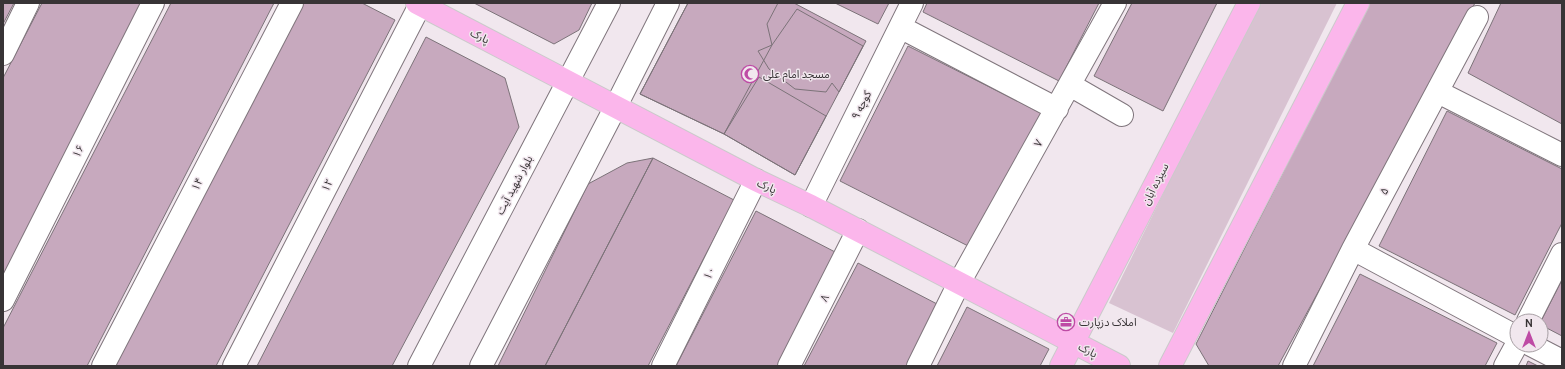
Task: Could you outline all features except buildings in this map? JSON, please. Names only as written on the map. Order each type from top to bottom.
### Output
[{"type":"main road","name":"سیزده آبان","points":[[1061,366],[1249,3]]},
{"type":"main road","points":[[1170,366],[1358,3]]},
{"type":"main road","name":"پارک","points":[[419,4],[756,180],[858,230],[959,284],[1119,366]]},
{"type":"street","points":[[3,54],[28,3]]},
{"type":"street","name":"۱۶","points":[[3,300],[153,3]]},
{"type":"street","name":"۱۴","points":[[103,366],[292,3]]},
{"type":"street","name":"بلوار شهید آیت","points":[[419,366],[609,3]]},
{"type":"street","points":[[481,366],[668,3]]},
{"type":"street","name":"کوچه ۹","points":[[811,206],[912,3]]},
{"type":"street","name":"۷","points":[[918,366],[959,284],[1116,3]]},
{"type":"street","name":"۱۲","points":[[234,366],[419,4]]},
{"type":"street","name":"۵","points":[[1294,366],[1353,250],[1478,17]]},
{"type":"street","points":[[900,27],[1057,109]]},
{"type":"street","points":[[1070,85],[1122,115]]},
{"type":"street","points":[[1438,92],[1562,155]]},
{"type":"street","name":"۱۰","points":[[663,366],[756,180]]},
{"type":"street","name":"۸","points":[[790,366],[858,230]]},
{"type":"street","points":[[1353,250],[1509,333]]},
{"type":"street","points":[[1532,313],[1562,254]]},
{"type":"street","points":[[1505,366],[1512,353]]},
{"type":"street","points":[[1546,353],[1562,362]]},
{"type":"shaded area","points":[[1258,3],[1337,3],[1173,333],[1109,303]]},
{"type":"place","name":"مسجد امام علی","points":[[750,74]]},
{"type":"place","name":"املاک دزپارت","points":[[1066,322]]}]
